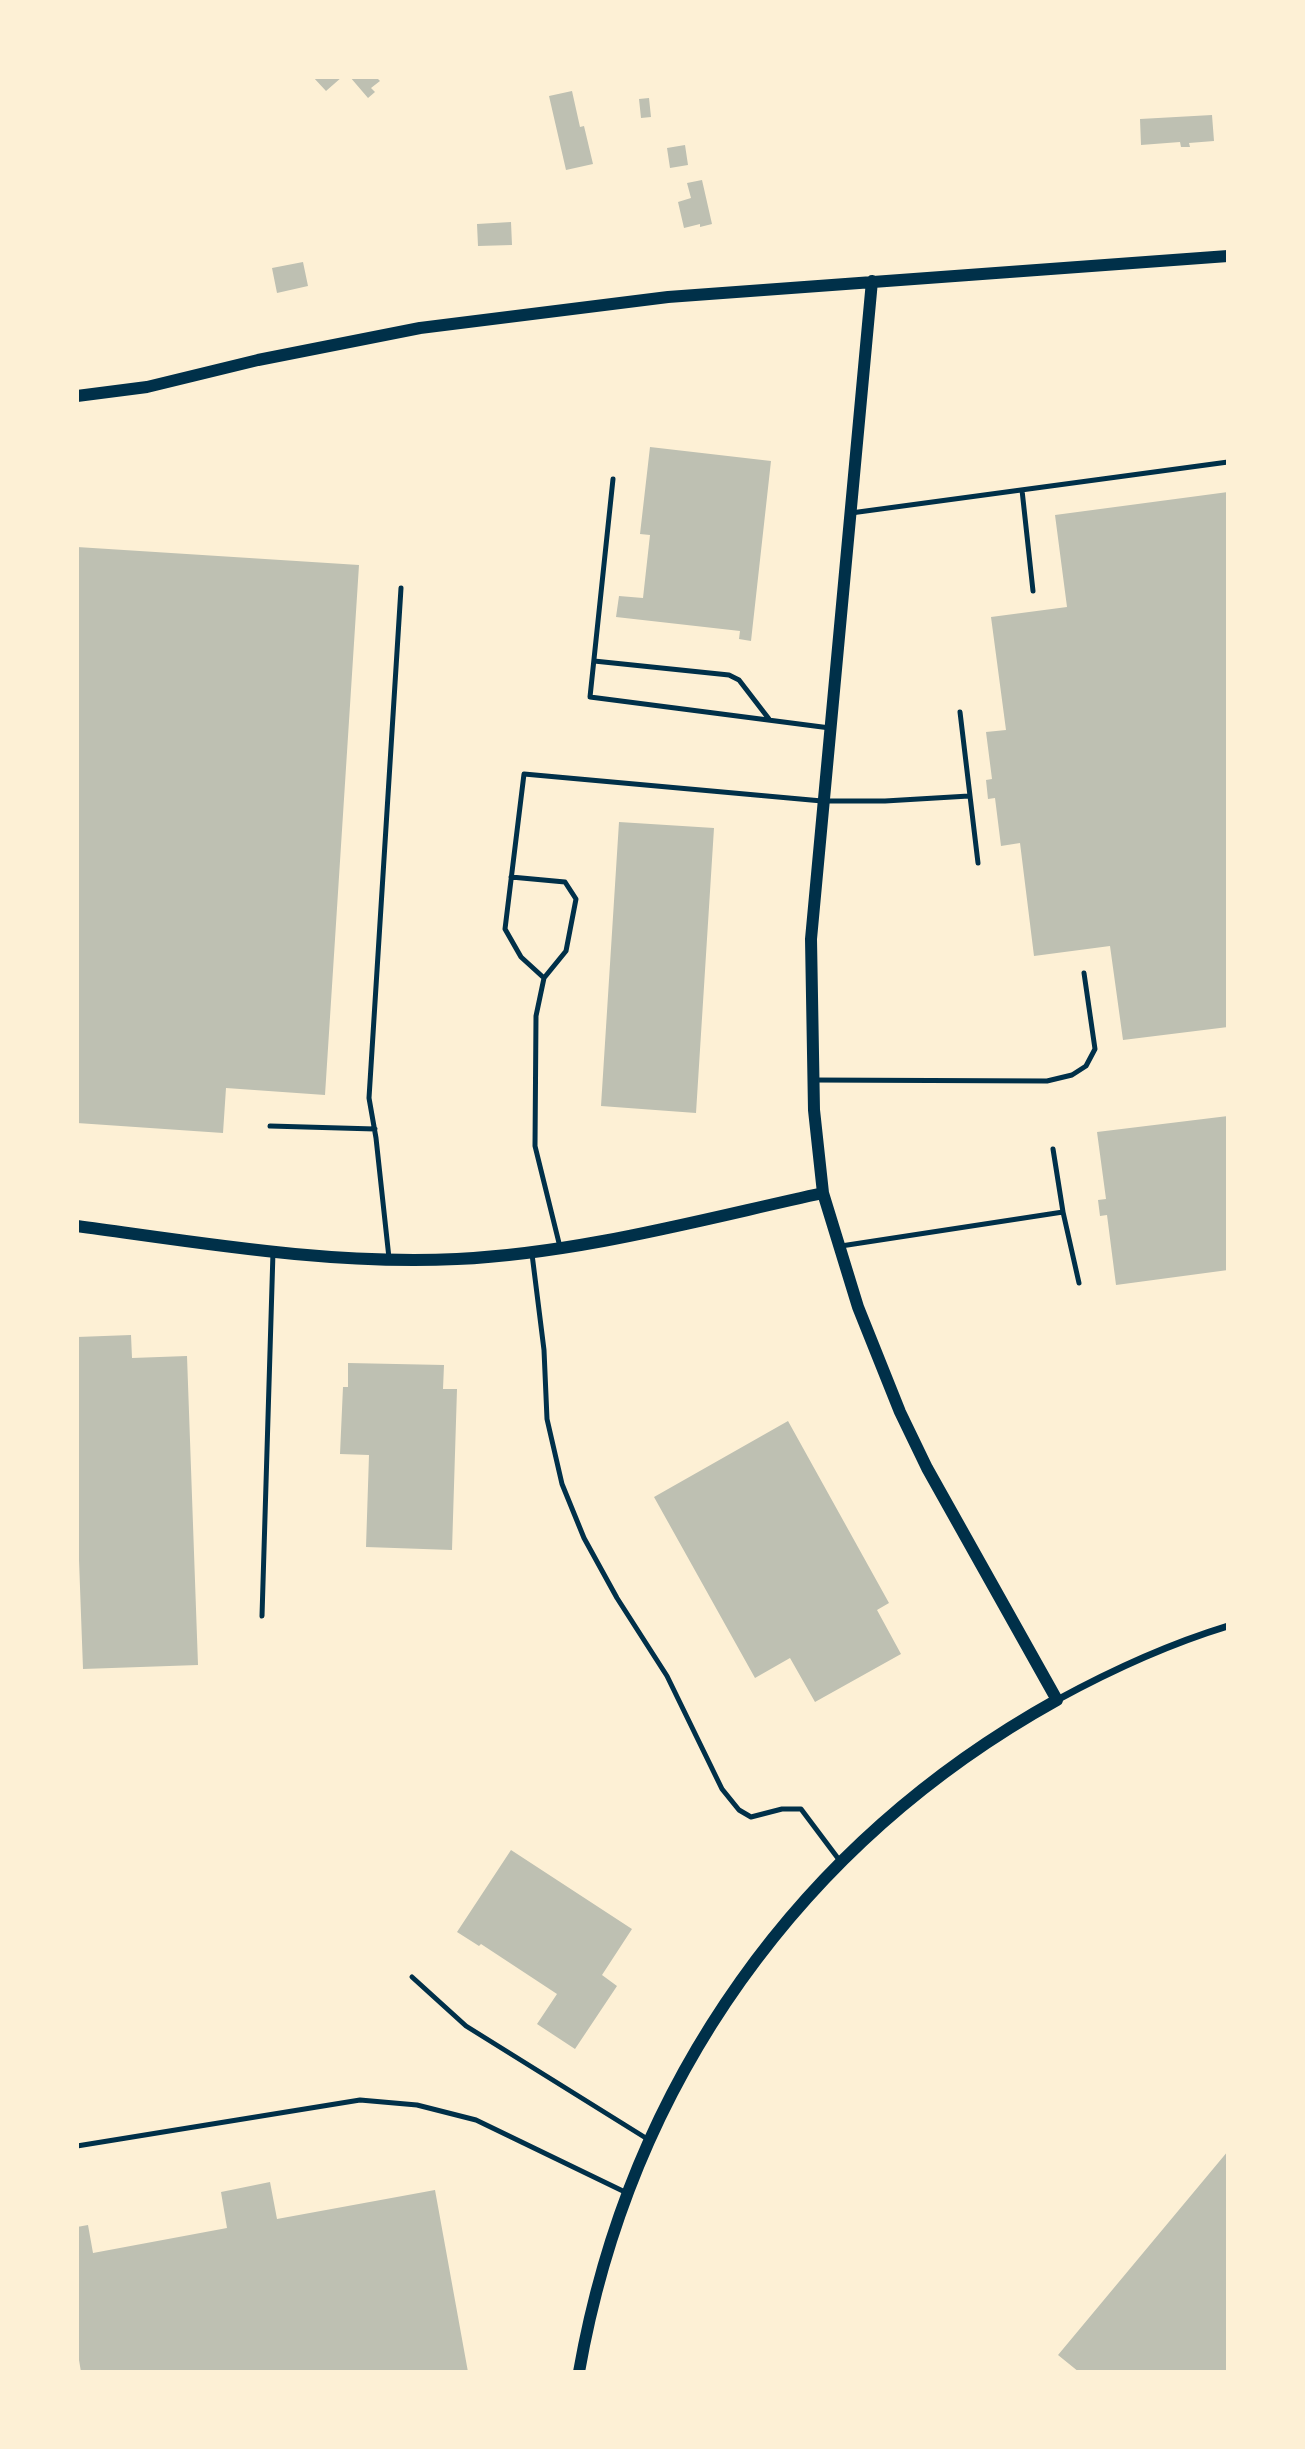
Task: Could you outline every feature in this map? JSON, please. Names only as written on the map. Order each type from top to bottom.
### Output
[{"type":"street","points":[[77,396],[147,387],[258,360],[420,328],[668,297],[1228,256]]},
{"type":"street","points":[[872,281],[810,939],[813,1080],[823,1193],[838,1246],[883,1369],[927,1468],[1057,1700]]},
{"type":"street","points":[[77,1226],[274,1252],[390,1259],[460,1259],[612,1239],[823,1193]]},
{"type":"street","points":[[579,2372],[605,2259],[626,2193],[649,2140],[685,2066],[731,1993],[791,1915],[840,1861],[880,1824],[942,1773],[983,1744],[1057,1700],[1192,1637],[1228,1626]]},
{"type":"lane","points":[[851,513],[1228,462]]},
{"type":"lane","points":[[613,479],[590,698],[830,728]]},
{"type":"lane","points":[[1022,490],[1033,592]]},
{"type":"lane","points":[[390,1259],[369,1098],[401,588]]},
{"type":"lane","points":[[594,661],[729,675],[739,680],[769,720]]},
{"type":"lane","points":[[960,712],[978,863]]},
{"type":"lane","points":[[544,978],[521,957],[505,929],[524,774],[822,801],[885,801],[969,796]]},
{"type":"lane","points":[[511,877],[565,882],[576,899],[566,951],[544,978],[536,1016],[535,1146],[560,1247]]},
{"type":"lane","points":[[813,1080],[1047,1081],[1072,1075],[1086,1066],[1095,1049],[1084,973]]},
{"type":"lane","points":[[270,1126],[375,1129]]},
{"type":"lane","points":[[1053,1150],[1079,1283]]},
{"type":"lane","points":[[838,1246],[1063,1212]]},
{"type":"lane","points":[[532,1251],[544,1350],[547,1419],[562,1484],[584,1538],[617,1598],[667,1676],[722,1789],[739,1810],[751,1817],[782,1809],[801,1809],[840,1861]]},
{"type":"lane","points":[[262,1616],[274,1252]]},
{"type":"lane","points":[[412,1977],[466,2026],[649,2140]]},
{"type":"lane","points":[[77,2146],[360,2100],[417,2105],[476,2120],[626,2193]]},
{"type":"building","points":[[313,77],[342,77],[326,91]]},
{"type":"building","points":[[350,77],[376,77],[380,81],[371,88],[375,92],[368,98]]},
{"type":"building","points":[[572,91],[580,127],[584,126],[593,164],[566,170],[549,96]]},
{"type":"building","points":[[649,98],[651,117],[641,118],[639,99]]},
{"type":"building","points":[[1212,115],[1214,141],[1189,143],[1190,147],[1181,147],[1180,142],[1141,145],[1140,119]]},
{"type":"building","points":[[685,145],[688,165],[670,168],[667,148]]},
{"type":"building","points":[[702,180],[712,224],[684,228],[678,202],[691,198],[687,183]]},
{"type":"building","points":[[511,222],[512,245],[478,246],[477,224]]},
{"type":"building","points":[[303,262],[308,286],[277,293],[272,268]]},
{"type":"building","points":[[650,447],[771,461],[751,641],[739,639],[740,631],[616,617],[619,596],[643,598],[650,535],[640,534]]},
{"type":"building","points":[[1228,492],[1228,1027],[1123,1040],[1110,946],[1034,956],[1020,843],[1001,846],[995,798],[988,799],[986,780],[992,779],[986,732],[1006,730],[991,617],[1067,607],[1055,515]]},
{"type":"building","points":[[77,547],[359,565],[325,1095],[226,1088],[223,1133],[77,1123]]},
{"type":"building","points":[[619,822],[714,828],[696,1113],[601,1106]]},
{"type":"building","points":[[1228,1116],[1228,1270],[1116,1285],[1107,1215],[1100,1216],[1098,1200],[1106,1199],[1097,1132]]},
{"type":"building","points":[[131,1335],[132,1358],[187,1356],[198,1665],[83,1669],[77,1506],[77,1337]]},
{"type":"building","points":[[348,1363],[444,1365],[443,1389],[457,1389],[452,1550],[366,1547],[369,1455],[340,1454],[343,1387],[348,1387]]},
{"type":"building","points":[[788,1421],[889,1603],[877,1610],[901,1654],[815,1702],[790,1658],[755,1678],[654,1497]]},
{"type":"building","points":[[511,1850],[632,1929],[602,1975],[617,1986],[575,2049],[537,2024],[557,1994],[481,1944],[479,1946],[457,1932]]},
{"type":"building","points":[[1228,2151],[1228,2372],[1079,2372],[1058,2355]]},
{"type":"building","points":[[270,2182],[277,2219],[435,2190],[468,2372],[81,2372],[77,2348],[77,2227],[88,2225],[93,2253],[227,2228],[221,2192]]}]
